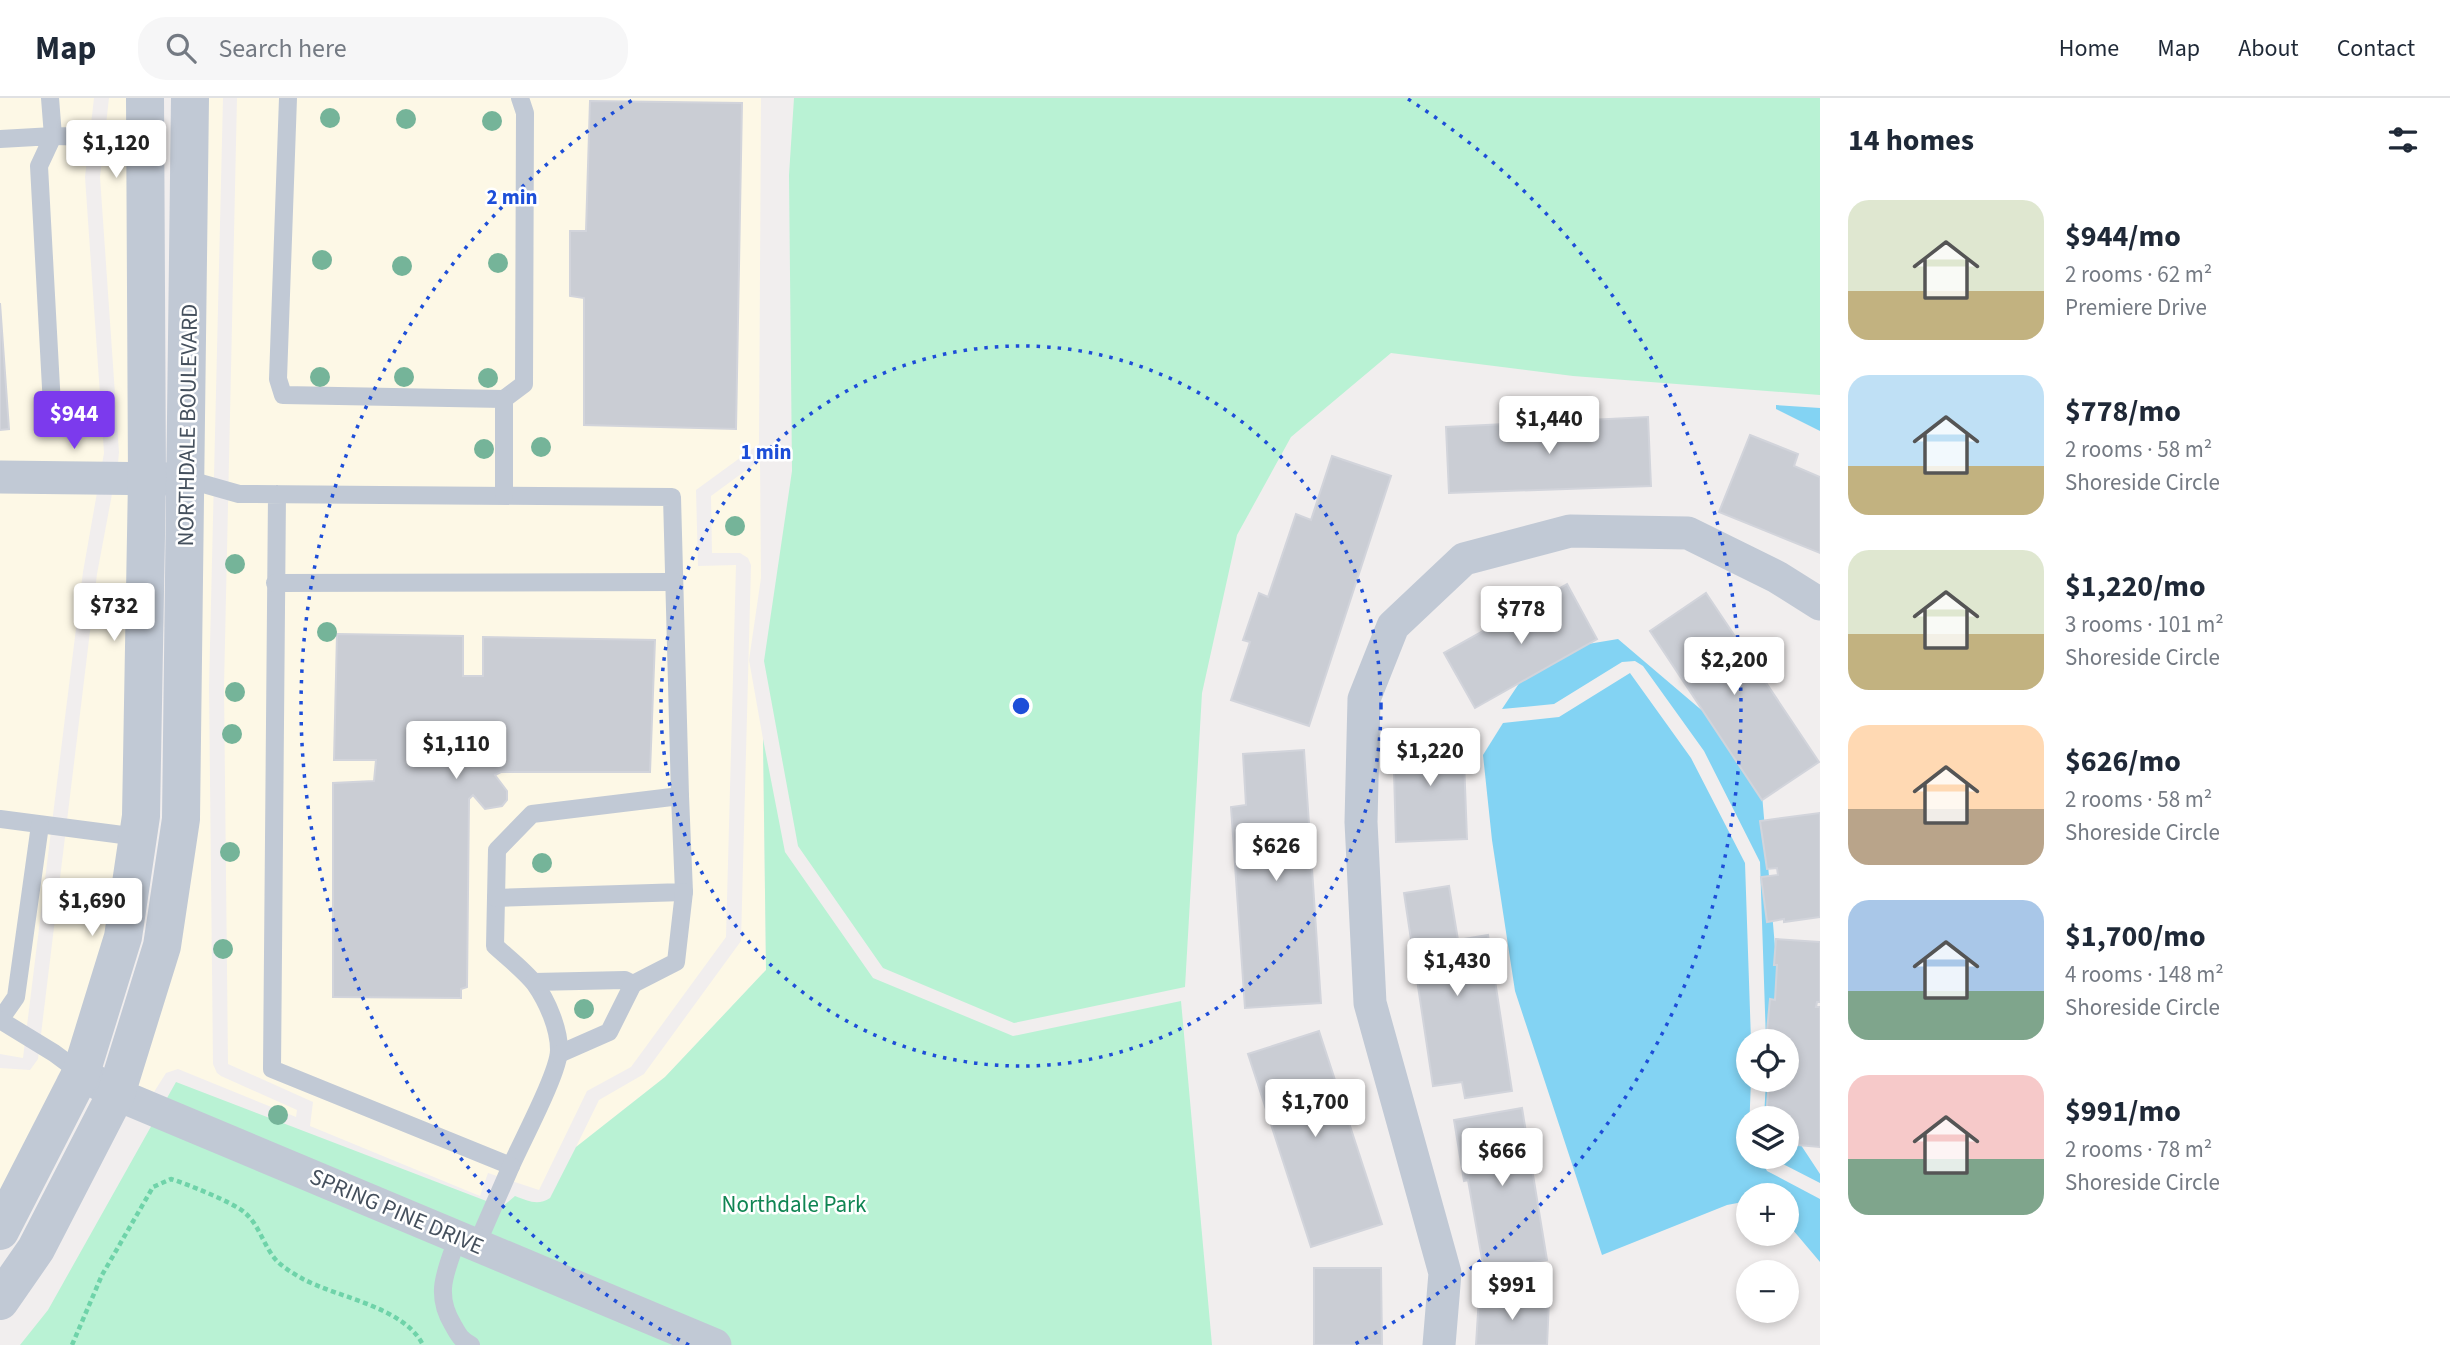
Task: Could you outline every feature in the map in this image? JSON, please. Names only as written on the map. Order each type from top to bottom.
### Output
[{"type":"street","name":"NORTHDALE BOULEVARD","points":[[0,1231],[81,1073],[123,937],[141,816],[147,479],[145,98]]},
{"type":"street","name":"NORTHDALE BOULEVARD","points":[[0,1301],[36,1249],[116,1094],[162,946],[181,820],[190,98]]},
{"type":"street","points":[[0,477],[186,479]]},
{"type":"street","points":[[1439,1345],[1445,1273],[1370,1003],[1361,822],[1364,699],[1393,626],[1464,559],[1570,531],[1688,533],[1777,577],[1820,604]]},
{"type":"street","name":"SPRING PINE DRIVE","points":[[81,1073],[116,1094],[468,1240],[701,1342]]},
{"type":"lane","points":[[50,98],[52,136],[39,166],[52,406]]},
{"type":"lane","points":[[282,98],[288,98],[278,379],[283,395],[504,399],[524,384],[525,113],[520,98]]},
{"type":"lane","points":[[0,139],[52,136],[146,138]]},
{"type":"lane","points":[[503,495],[504,399]]},
{"type":"lane","points":[[186,479],[239,494],[673,497],[673,582],[684,892],[676,962],[633,984],[609,1032],[559,1054]]},
{"type":"lane","points":[[277,494],[272,1069],[511,1166]]},
{"type":"lane","points":[[275,583],[673,582]]},
{"type":"lane","points":[[471,1345],[462,1340],[444,1311],[442,1284],[511,1166],[559,1054],[555,1026],[534,982],[495,946],[497,850],[532,814],[680,796]]},
{"type":"lane","points":[[0,819],[138,837]]},
{"type":"lane","points":[[40,825],[16,997],[0,1020],[81,1073]]},
{"type":"lane","points":[[496,898],[684,892]]},
{"type":"lane","points":[[534,982],[625,980],[633,984]]},
{"type":"path","points":[[72,1345],[102,1275],[153,1187],[171,1179],[243,1210],[257,1227],[276,1260],[290,1271],[306,1281],[361,1301],[407,1324],[418,1334],[423,1345]]},
{"type":"shaded area","points":[[0,98],[94,98],[85,177],[104,453],[83,572],[23,1058],[0,1054]]},
{"type":"shaded area","points":[[109,98],[128,98],[130,463],[118,463],[100,177]]},
{"type":"shaded area","points":[[208,98],[223,98],[209,687],[213,1064],[221,1076],[297,1110],[296,1117],[178,1069],[166,1073],[154,1092],[136,1085],[179,950]]},
{"type":"shaded area","points":[[237,98],[761,98],[759,444],[696,490],[698,566],[736,565],[726,937],[631,1067],[587,1091],[539,1190],[488,1173],[480,1196],[310,1126],[313,1102],[228,1064],[224,687]]},
{"type":"shaded area","points":[[760,460],[761,578],[749,660],[763,739],[766,970],[665,1077],[576,1147],[599,1100],[644,1074],[741,941],[751,565],[748,558],[740,553],[712,553],[711,496]]},
{"type":"shaded area","points":[[112,494],[129,494],[124,815],[106,934],[64,1067],[0,1194],[0,1068],[30,1070],[38,1059],[97,574]]},
{"type":"green space","points":[[794,98],[1820,98],[1820,395],[1573,376],[1391,353],[1291,437],[1237,535],[1202,693],[1185,987],[1014,1023],[883,968],[798,846],[764,661],[792,471],[789,175]]},
{"type":"green space","name":"Northdale Park","points":[[763,739],[785,852],[873,978],[1013,1036],[1181,1001],[1212,1345],[20,1345],[48,1310],[176,1082],[502,1207],[515,1196],[537,1202],[550,1198],[576,1147],[665,1077],[766,970]]},
{"type":"water","points":[[1776,405],[1820,408],[1820,431],[1776,409]]},
{"type":"water","points":[[1618,639],[1759,759],[1782,1029],[1766,1029],[1760,862],[1704,751],[1643,666],[1635,661],[1622,662],[1554,704],[1502,709],[1540,652]]},
{"type":"water","points":[[1630,673],[1691,758],[1745,863],[1751,1029],[1736,1029],[1736,1092],[1751,1092],[1750,1106],[1736,1106],[1736,1169],[1766,1169],[1790,1183],[1736,1183],[1736,1203],[1602,1255],[1515,991],[1492,840],[1483,755],[1503,723],[1559,717]]},
{"type":"water","points":[[1765,1092],[1788,1092],[1789,1106],[1765,1106]]},
{"type":"water","points":[[1799,1142],[1820,1174],[1820,1183],[1793,1169],[1799,1169]]},
{"type":"water","points":[[1799,1188],[1820,1199],[1820,1262],[1799,1237]]},
{"type":"building","points":[[590,101],[742,103],[736,429],[584,425],[584,298],[570,296],[570,231],[586,231]]},
{"type":"building","points":[[0,303],[9,429],[0,430]]},
{"type":"building","points":[[1648,417],[1651,486],[1449,493],[1446,427]]},
{"type":"building","points":[[1750,435],[1798,454],[1794,466],[1820,477],[1820,553],[1719,512]]},
{"type":"building","points":[[1332,456],[1391,476],[1309,726],[1231,700],[1250,642],[1243,640],[1259,593],[1268,597],[1296,514],[1311,520]]},
{"type":"building","points":[[1567,584],[1597,639],[1475,708],[1444,653]]},
{"type":"building","points":[[1706,593],[1819,762],[1762,800],[1650,631]]},
{"type":"building","points":[[337,634],[463,636],[463,676],[483,676],[483,637],[655,640],[650,772],[501,772],[495,775],[507,791],[507,800],[502,806],[485,809],[473,795],[469,799],[467,987],[461,989],[461,998],[333,997],[333,783],[374,781],[376,760],[334,760]]},
{"type":"building","points":[[1463,734],[1467,839],[1396,842],[1393,736]]},
{"type":"building","points":[[1304,750],[1321,1003],[1245,1008],[1231,807],[1246,805],[1243,754]]},
{"type":"building","points":[[1820,813],[1820,917],[1767,922],[1761,877],[1778,875],[1777,868],[1767,869],[1760,821]]},
{"type":"building","points":[[1449,886],[1458,940],[1488,935],[1512,1091],[1465,1098],[1462,1082],[1433,1086],[1404,893]]},
{"type":"building","points":[[1776,939],[1820,942],[1820,1002],[1817,1002],[1816,1007],[1820,1007],[1820,1147],[1799,1145],[1799,1106],[1767,1106],[1768,1092],[1799,1092],[1799,1029],[1767,1029],[1770,999],[1775,1000],[1777,965],[1774,965]]},
{"type":"building","points":[[1319,1031],[1382,1224],[1311,1247],[1248,1054]]},
{"type":"building","points":[[1522,1108],[1547,1260],[1484,1270],[1468,1180],[1464,1181],[1454,1120]]},
{"type":"building","points":[[1314,1268],[1381,1268],[1382,1345],[1314,1345]]},
{"type":"building","points":[[1479,1297],[1549,1301],[1547,1345],[1476,1345]]}]
